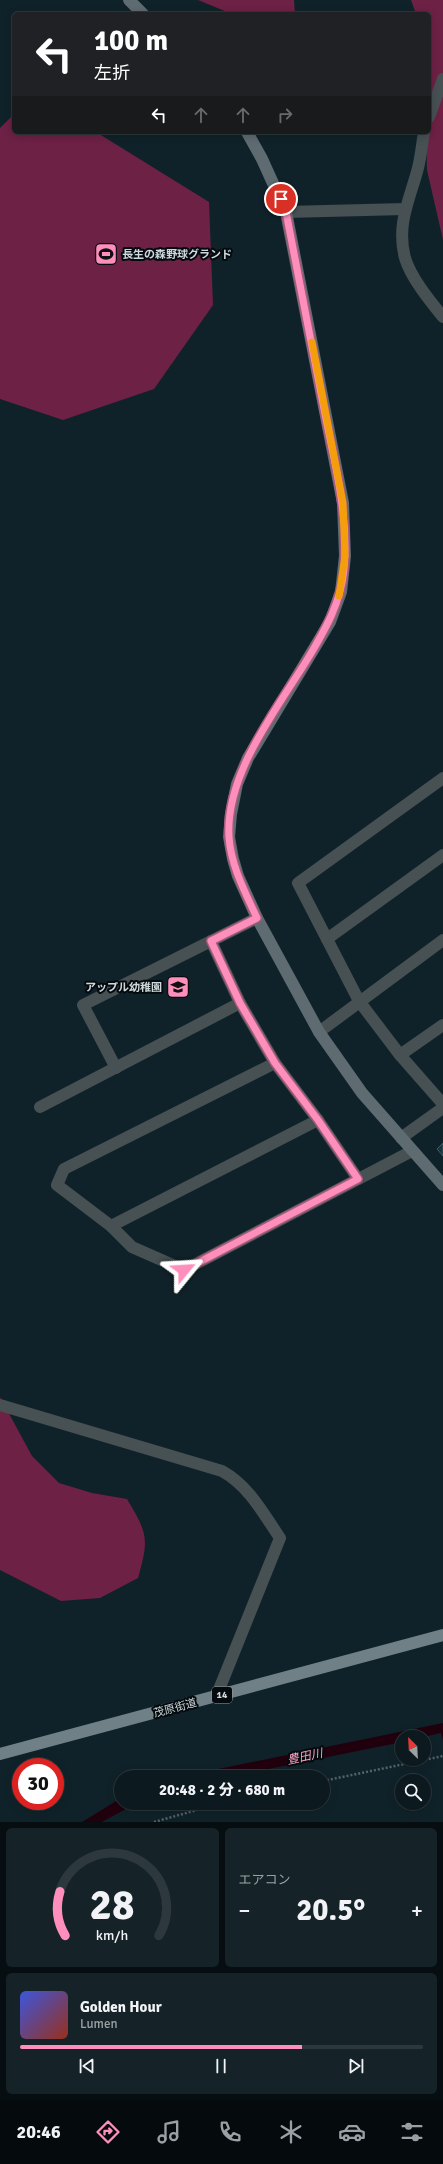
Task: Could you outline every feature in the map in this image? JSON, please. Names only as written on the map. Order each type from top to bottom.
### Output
[{"type":"main road","name":"茂原街道","points":[[0,1754],[443,1635]]},
{"type":"street","points":[[129,0],[141,12]]},
{"type":"street","points":[[431,112],[443,79]]},
{"type":"street","points":[[248,134],[262,158],[286,212],[343,503],[345,556],[341,592],[330,622],[248,758],[237,784],[230,814],[229,837],[238,876],[257,918],[318,1032],[362,1092],[412,1152],[443,1185]]},
{"type":"street","points":[[424,134],[418,168],[404,208],[402,224],[406,258],[424,292],[443,317]]},
{"type":"street","points":[[286,212],[404,208]]},
{"type":"street","points":[[443,778],[298,883],[359,1001],[400,1055],[443,1104]]},
{"type":"street","points":[[327,939],[443,855]]},
{"type":"street","points":[[116,1068],[83,1005],[257,918]]},
{"type":"street","points":[[318,1032],[443,940]]},
{"type":"street","points":[[211,941],[240,1003],[275,1063],[318,1120],[358,1179]]},
{"type":"street","points":[[40,1107],[240,1003]]},
{"type":"street","points":[[400,1055],[443,1025]]},
{"type":"street","points":[[275,1063],[64,1169],[57,1185],[111,1226],[132,1247],[184,1270],[412,1152]]},
{"type":"street","points":[[401,1138],[443,1108]]},
{"type":"street","points":[[111,1226],[318,1120]]},
{"type":"street","points":[[0,1405],[222,1471],[234,1478],[248,1491],[280,1538],[216,1697]]},
{"type":"path","points":[[330,1780],[443,1756]]},
{"type":"path","points":[[154,1822],[197,1810]]},
{"type":"shaded area","points":[[198,0],[294,0],[295,12],[227,12]]},
{"type":"shaded area","points":[[411,0],[443,0],[443,240],[427,170],[426,134],[431,134],[431,12],[415,12]]},
{"type":"shaded area","name":"長生の森野球グランド","points":[[12,116],[12,134],[99,134],[209,202],[213,305],[154,389],[63,420],[0,399],[0,128]]},
{"type":"shaded area","points":[[0,1397],[32,1456],[59,1483],[92,1493],[127,1499],[143,1529],[145,1545],[142,1565],[138,1578],[100,1598],[61,1601],[0,1570]]},
{"type":"water","points":[[443,1723],[443,1740],[441,1733],[431,1735],[431,1730],[409,1730]]},
{"type":"water","name":"豊田川","points":[[395,1733],[395,1743],[264,1770],[213,1770]]},
{"type":"water","points":[[114,1802],[114,1810],[124,1810],[102,1822],[82,1822]]},
{"type":"building","points":[[443,1143],[443,1156],[437,1149]]},
{"type":"slow traffic","points":[[312,342],[343,503],[345,556],[341,592],[339,596]]},
{"type":"place","name":"長生の森野球グランド","points":[[106,254]]},
{"type":"place","name":"アップル幼稚園","points":[[178,987]]},
{"type":"route","points":[[184,1270],[358,1179],[318,1120],[275,1063],[240,1003],[211,941],[257,918],[238,876],[229,837],[230,814],[237,784],[248,758],[264,730],[330,622],[341,592],[344,571],[345,556],[343,503],[286,212],[281,199]]}]
